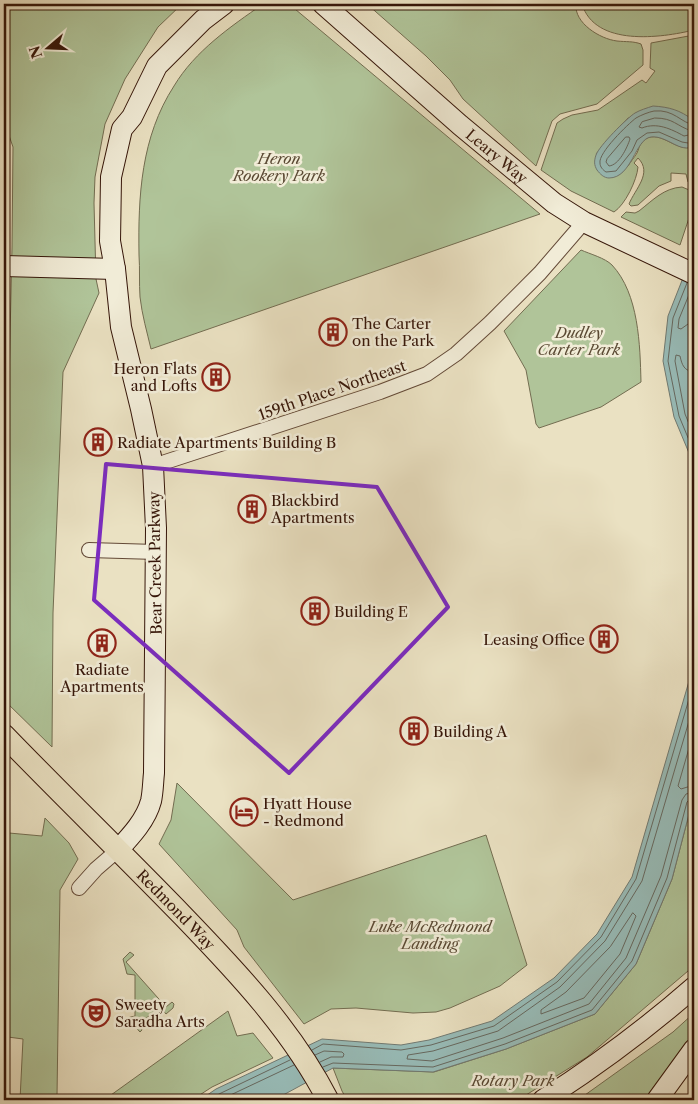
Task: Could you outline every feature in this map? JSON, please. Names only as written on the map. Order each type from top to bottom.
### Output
[{"type":"main road","name":"Bear Creek Parkway","points":[[118,850],[146,815],[151,801],[154,773],[156,528],[153,466],[121,327],[110,241],[111,177],[122,129],[132,117],[157,66],[203,20],[224,4]]},
{"type":"main road","name":"Leary Way","points":[[323,4],[382,57],[554,203],[584,222],[694,274]]},
{"type":"main road","points":[[4,266],[115,269]]},
{"type":"main road","name":"Redmond Way","points":[[4,735],[252,989],[291,1040],[328,1100]]},
{"type":"main road","points":[[543,1100],[597,1065],[653,1023],[694,988]]},
{"type":"main road","points":[[657,1100],[694,1049]]},
{"type":"street","name":"159th Place Northeast","points":[[153,466],[380,392],[427,374],[456,354],[490,323],[540,273],[584,222]]},
{"type":"street","points":[[90,550],[156,552]]},
{"type":"street","points":[[79,888],[96,868],[118,850]]},
{"type":"highlighted area","points":[[106,464],[377,487],[448,607],[289,773],[94,600]]},
{"type":"green space","points":[[6,4],[182,4],[158,27],[125,79],[105,124],[95,177],[96,279],[99,293],[63,372],[53,613],[52,747],[4,700],[13,147],[5,124]]},
{"type":"green space","name":"Heron Rookery Park","points":[[263,4],[275,6],[289,4],[540,214],[151,349],[140,297],[139,211],[144,168],[154,126],[163,105],[182,73],[214,40]]},
{"type":"green space","points":[[367,4],[576,4],[579,18],[589,29],[610,40],[641,44],[643,65],[597,104],[560,114],[552,121],[536,166],[463,99],[450,80],[426,56]]},
{"type":"green space","points":[[582,4],[694,4],[694,30],[647,37],[614,33],[600,27],[589,18]]},
{"type":"green space","points":[[694,35],[694,122],[693,120],[628,118],[596,154],[628,166],[641,143],[648,138],[661,138],[681,147],[688,148],[694,146],[694,184],[688,182],[686,174],[671,173],[671,181],[659,186],[638,205],[631,206],[629,204],[641,181],[644,169],[638,158],[634,163],[638,167],[633,185],[622,204],[614,212],[571,191],[541,170],[557,123],[572,115],[598,110],[642,80],[646,83],[655,71],[650,68],[651,43]]},
{"type":"green space","points":[[682,187],[694,192],[694,203],[680,245],[621,217],[626,212],[635,213],[639,211],[664,192]]},
{"type":"green space","name":"Dudley Carter Park","points":[[581,250],[601,258],[612,265],[628,290],[639,336],[641,382],[601,407],[539,428],[536,424],[526,370],[504,331]]},
{"type":"green space","name":"Luke McRedmond Landing","points":[[177,783],[293,900],[486,835],[527,965],[500,986],[450,1008],[436,1012],[413,1013],[356,1008],[331,1009],[304,1024],[244,947],[237,930],[159,844],[171,820]]},
{"type":"green space","name":"Rotary Park","points":[[694,795],[694,964],[688,971],[587,1057],[518,1100],[347,1100],[333,1068],[434,1072],[506,1049],[595,1014],[636,964],[672,879]]},
{"type":"green space","points":[[45,818],[69,843],[78,859],[60,890],[57,1096],[62,1100],[20,1100],[23,1039],[8,1037],[4,1100],[4,911],[9,833],[42,836]]},
{"type":"green space","points":[[130,952],[134,955],[126,962],[166,1007],[172,1002],[174,1004],[173,1008],[166,1014],[160,1007],[139,1024],[142,1030],[140,1032],[127,1018],[135,1016],[135,975],[127,974],[123,959]]},
{"type":"green space","points":[[228,1011],[237,1036],[253,1033],[273,1058],[212,1087],[192,1100],[104,1100]]},
{"type":"green space","points":[[694,1013],[694,1033],[644,1100],[578,1100],[673,1032]]},
{"type":"water","points":[[653,106],[674,110],[693,120],[694,146],[684,148],[657,137],[651,137],[641,144],[623,172],[609,178],[602,176],[595,165],[595,157],[602,145],[631,116]]},
{"type":"water","points":[[694,250],[694,328],[689,343],[694,376],[694,465],[674,417],[663,361],[668,316]]},
{"type":"water","points":[[694,664],[694,795],[672,879],[636,964],[595,1014],[506,1049],[433,1072],[333,1068],[274,1100],[200,1100],[216,1089],[322,1039],[401,1045],[429,1040],[492,1021],[554,978],[597,934],[632,877]]},
{"type":"place","name":"The Carter on the Park","points":[[333,332]]},
{"type":"place","name":"Heron Flats and Lofts","points":[[216,377]]},
{"type":"place","name":"Radiate Apartments Building B","points":[[98,442]]},
{"type":"place","name":"Blackbird Apartments","points":[[252,509]]},
{"type":"place","name":"Building E","points":[[315,611]]},
{"type":"place","name":"Leasing Office","points":[[604,639]]},
{"type":"place","name":"Radiate Apartments","points":[[102,643]]},
{"type":"place","name":"Building A","points":[[414,731]]},
{"type":"place","name":"Hyatt House - Redmond","points":[[244,812]]},
{"type":"place","name":"Sweety Saradha Arts","points":[[96,1013]]}]
